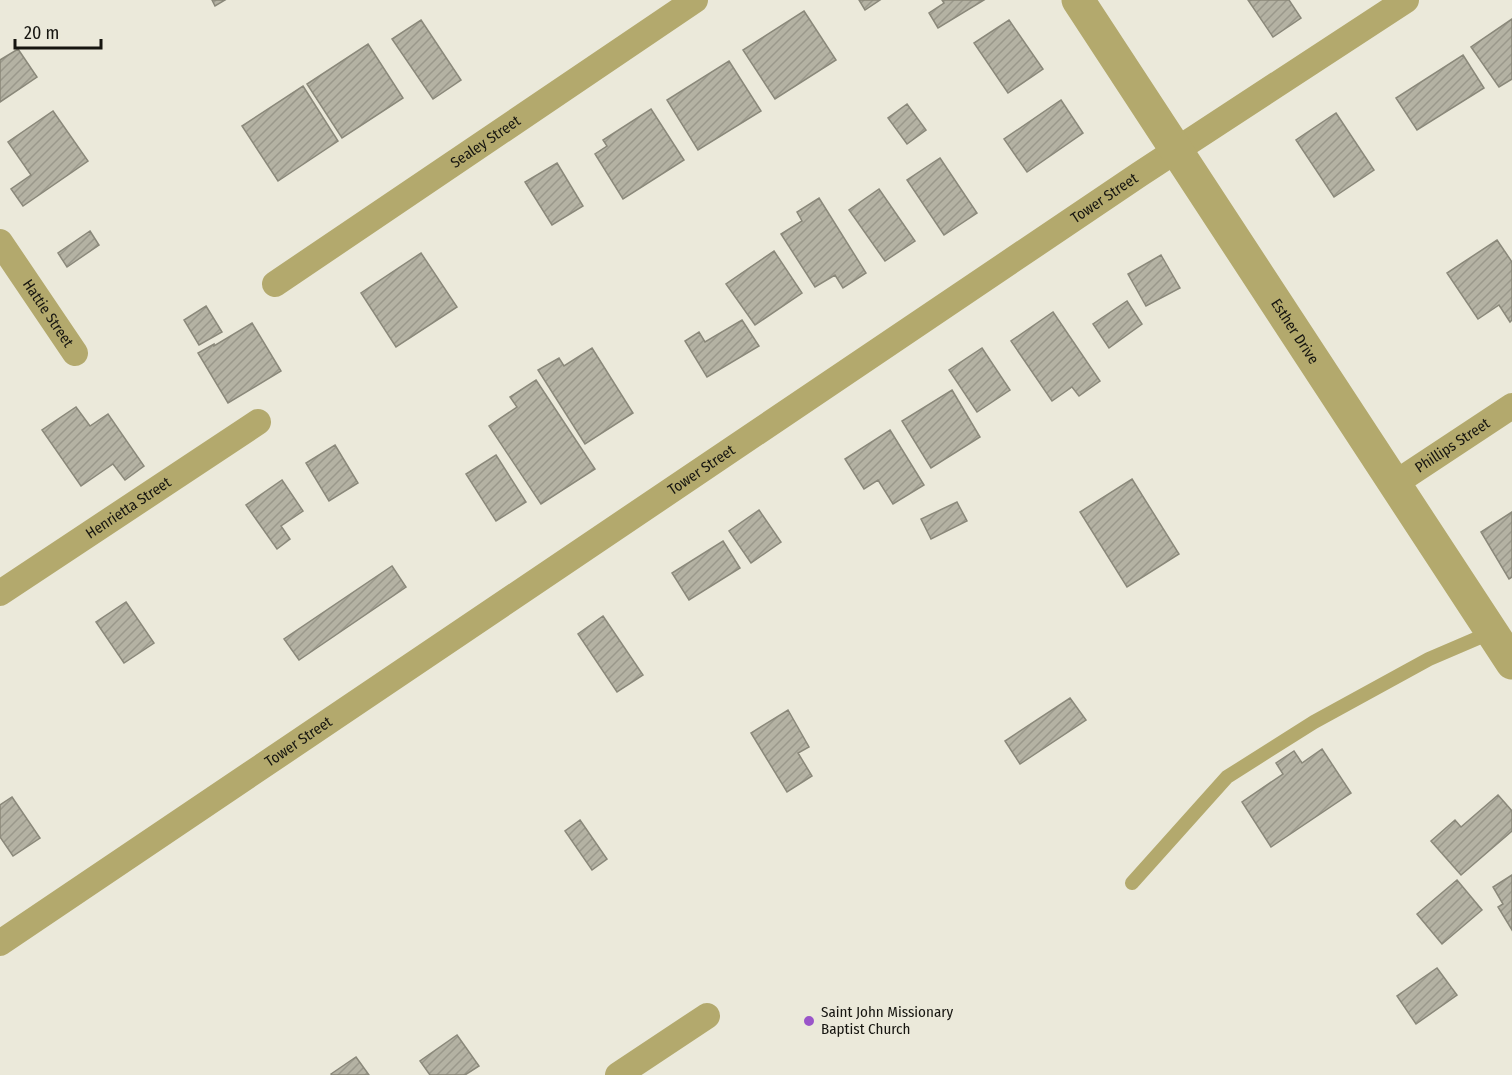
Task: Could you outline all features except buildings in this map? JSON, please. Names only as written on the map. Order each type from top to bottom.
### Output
[{"type":"street","name":"Sealey Street","points":[[275,284],[695,0]]},
{"type":"street","name":"Esther Drive","points":[[1078,0],[1512,663]]},
{"type":"street","name":"Tower Street","points":[[0,943],[1177,150],[1406,0]]},
{"type":"street","name":"Hattie Street","points":[[0,242],[75,353]]},
{"type":"street","name":"Phillips Street","points":[[1394,484],[1512,406]]},
{"type":"street","name":"Henrietta Street","points":[[0,593],[258,422]]},
{"type":"street","points":[[618,1075],[707,1016]]},
{"type":"lane","points":[[1131,883],[1227,777],[1314,722],[1429,659],[1492,632]]},
{"type":"place","name":"Saint John Missionary Baptist Church","points":[[809,1021]]}]
